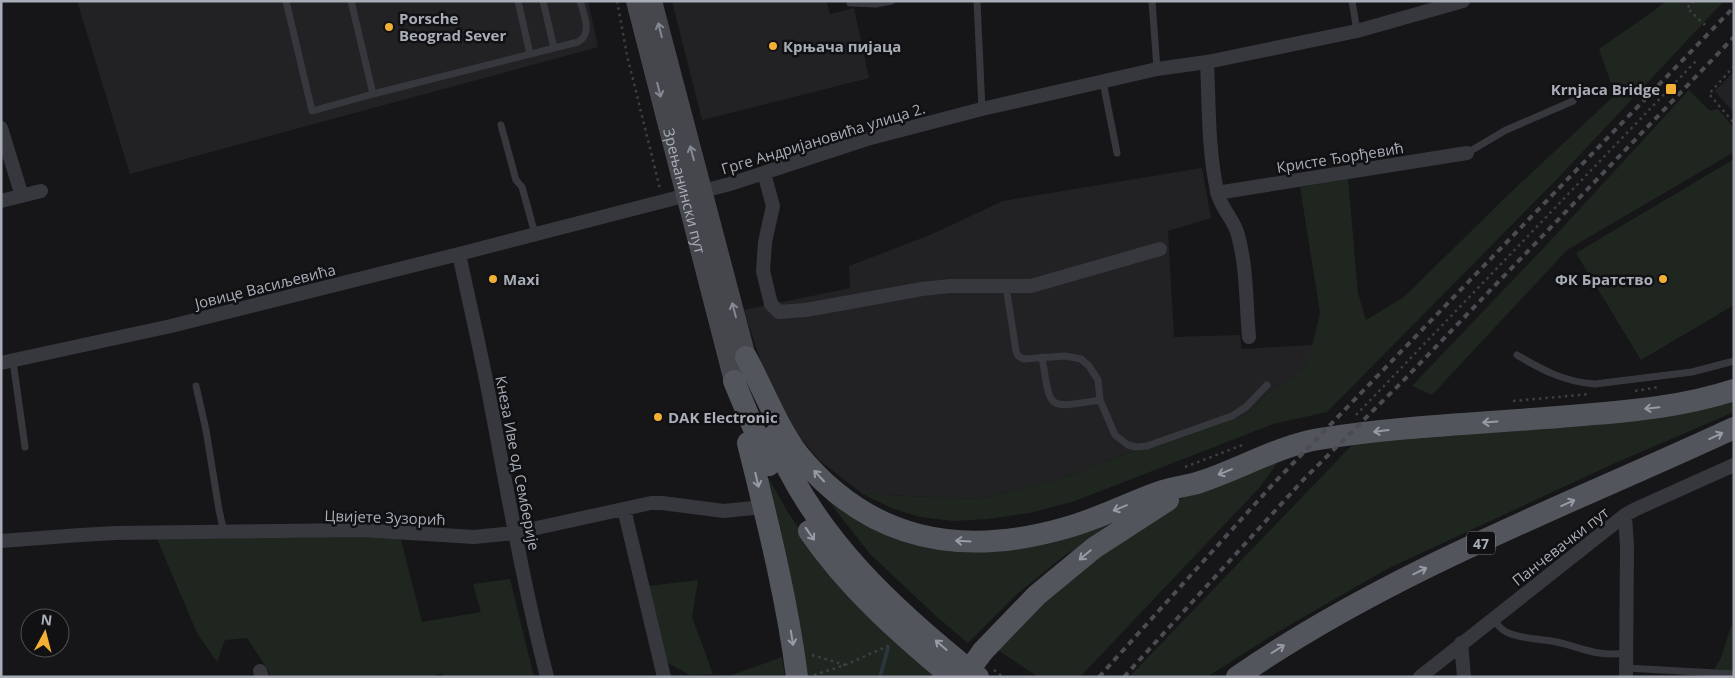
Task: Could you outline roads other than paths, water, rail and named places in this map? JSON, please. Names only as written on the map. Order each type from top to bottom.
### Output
[{"type":"main road","name":"Зрењанински пут","points":[[636,1],[746,357]]},
{"type":"main road","name":"Зрењанински пут","points":[[652,1],[734,381]]},
{"type":"main road","points":[[746,357],[797,452],[820,479],[852,505],[877,520],[903,531],[942,540],[984,542],[1008,540],[1066,528],[1167,490],[1200,482]]},
{"type":"main road","points":[[746,357],[753,382],[780,452],[805,500],[838,545],[887,598],[984,665]]},
{"type":"main road","points":[[734,381],[778,568],[794,650],[797,677]]},
{"type":"main road","points":[[734,381],[770,466],[794,510],[827,557],[840,574],[887,621],[952,677]]},
{"type":"main road","points":[[964,677],[984,665],[1036,595],[1094,548],[1150,510],[1200,482],[1268,455],[1316,440],[1384,430],[1544,419],[1668,406],[1712,397],[1734,390]]},
{"type":"main road","name":"47","points":[[1238,677],[1276,650],[1380,590],[1531,519],[1734,428]]},
{"type":"street","name":"Грге Андријановића улица 2.","points":[[694,193],[764,173],[867,138],[982,109],[1157,69],[1207,62],[1356,31],[1463,1]]},
{"type":"street","points":[[1207,62],[1212,159],[1217,193],[1223,208],[1238,233],[1242,253],[1249,338]]},
{"type":"street","points":[[1,128],[22,196]]},
{"type":"street","name":"Кристе Ђорђевић","points":[[1217,193],[1467,153]]},
{"type":"street","points":[[764,173],[773,206],[765,242],[763,271],[771,304],[779,312],[806,310],[922,289],[964,285],[1031,286],[1160,249]]},
{"type":"street","points":[[1,201],[41,192]]},
{"type":"street","name":"Јовице Васиљевића","points":[[7,362],[171,326],[694,193]]},
{"type":"street","name":"Кнеза Иве од Семберије","points":[[459,254],[489,393],[514,533],[547,677]]},
{"type":"street","name":"Панчевачки пут","points":[[1420,677],[1625,515],[1734,465]]},
{"type":"street","name":"Цвијете Зузорић","points":[[1,542],[80,534],[361,530],[474,536],[514,533],[657,502],[724,510],[763,507]]},
{"type":"street","points":[[624,509],[664,677]]},
{"type":"street","points":[[1625,515],[1627,547],[1626,672]]},
{"type":"street","points":[[1462,643],[1464,677]]},
{"type":"lane","points":[[286,1],[312,110],[578,42],[584,38],[587,31],[580,1]]},
{"type":"lane","points":[[351,1],[373,94]]},
{"type":"lane","points":[[518,1],[530,54]]},
{"type":"lane","points":[[543,1],[554,48]]},
{"type":"lane","points":[[850,3],[876,4],[891,1]]},
{"type":"lane","points":[[977,1],[982,109]]},
{"type":"lane","points":[[1152,1],[1157,69]]},
{"type":"lane","points":[[1352,1],[1356,31]]},
{"type":"lane","points":[[1103,82],[1116,153]]},
{"type":"lane","points":[[1467,153],[1506,130],[1574,101]]},
{"type":"lane","points":[[501,125],[516,180],[522,188],[535,234]]},
{"type":"lane","points":[[1006,286],[1018,356],[1024,359],[1065,356],[1081,359],[1095,373],[1098,380],[1100,400],[1115,435],[1128,445],[1141,448],[1232,416],[1246,407],[1267,385]]},
{"type":"lane","points":[[1517,355],[1555,376],[1582,384],[1692,372],[1734,361]]},
{"type":"lane","points":[[1042,357],[1049,397],[1054,403],[1065,406],[1100,400]]},
{"type":"lane","points":[[7,362],[25,447]]},
{"type":"lane","points":[[196,386],[206,430],[224,533]]},
{"type":"lane","points":[[1493,619],[1500,628],[1509,634],[1564,644],[1597,654],[1626,653]]},
{"type":"lane","points":[[1626,672],[1734,674]]},
{"type":"waterway","points":[[880,677],[888,648]]},
{"type":"railway","points":[[1099,677],[1274,483],[1734,7]]},
{"type":"railway","points":[[1124,677],[1304,479],[1402,382],[1734,37]]},
{"type":"place","name":"Porsche Beograd Sever","points":[[389,27]]},
{"type":"place","name":"Крњача пијаца","points":[[773,46]]},
{"type":"place","name":"Krnjaca Bridge","points":[[1671,89]]},
{"type":"place","name":"Maxi","points":[[493,279]]},
{"type":"place","name":"ФК Братство","points":[[1663,279]]},
{"type":"place","name":"DAK Electronic","points":[[658,417]]}]
